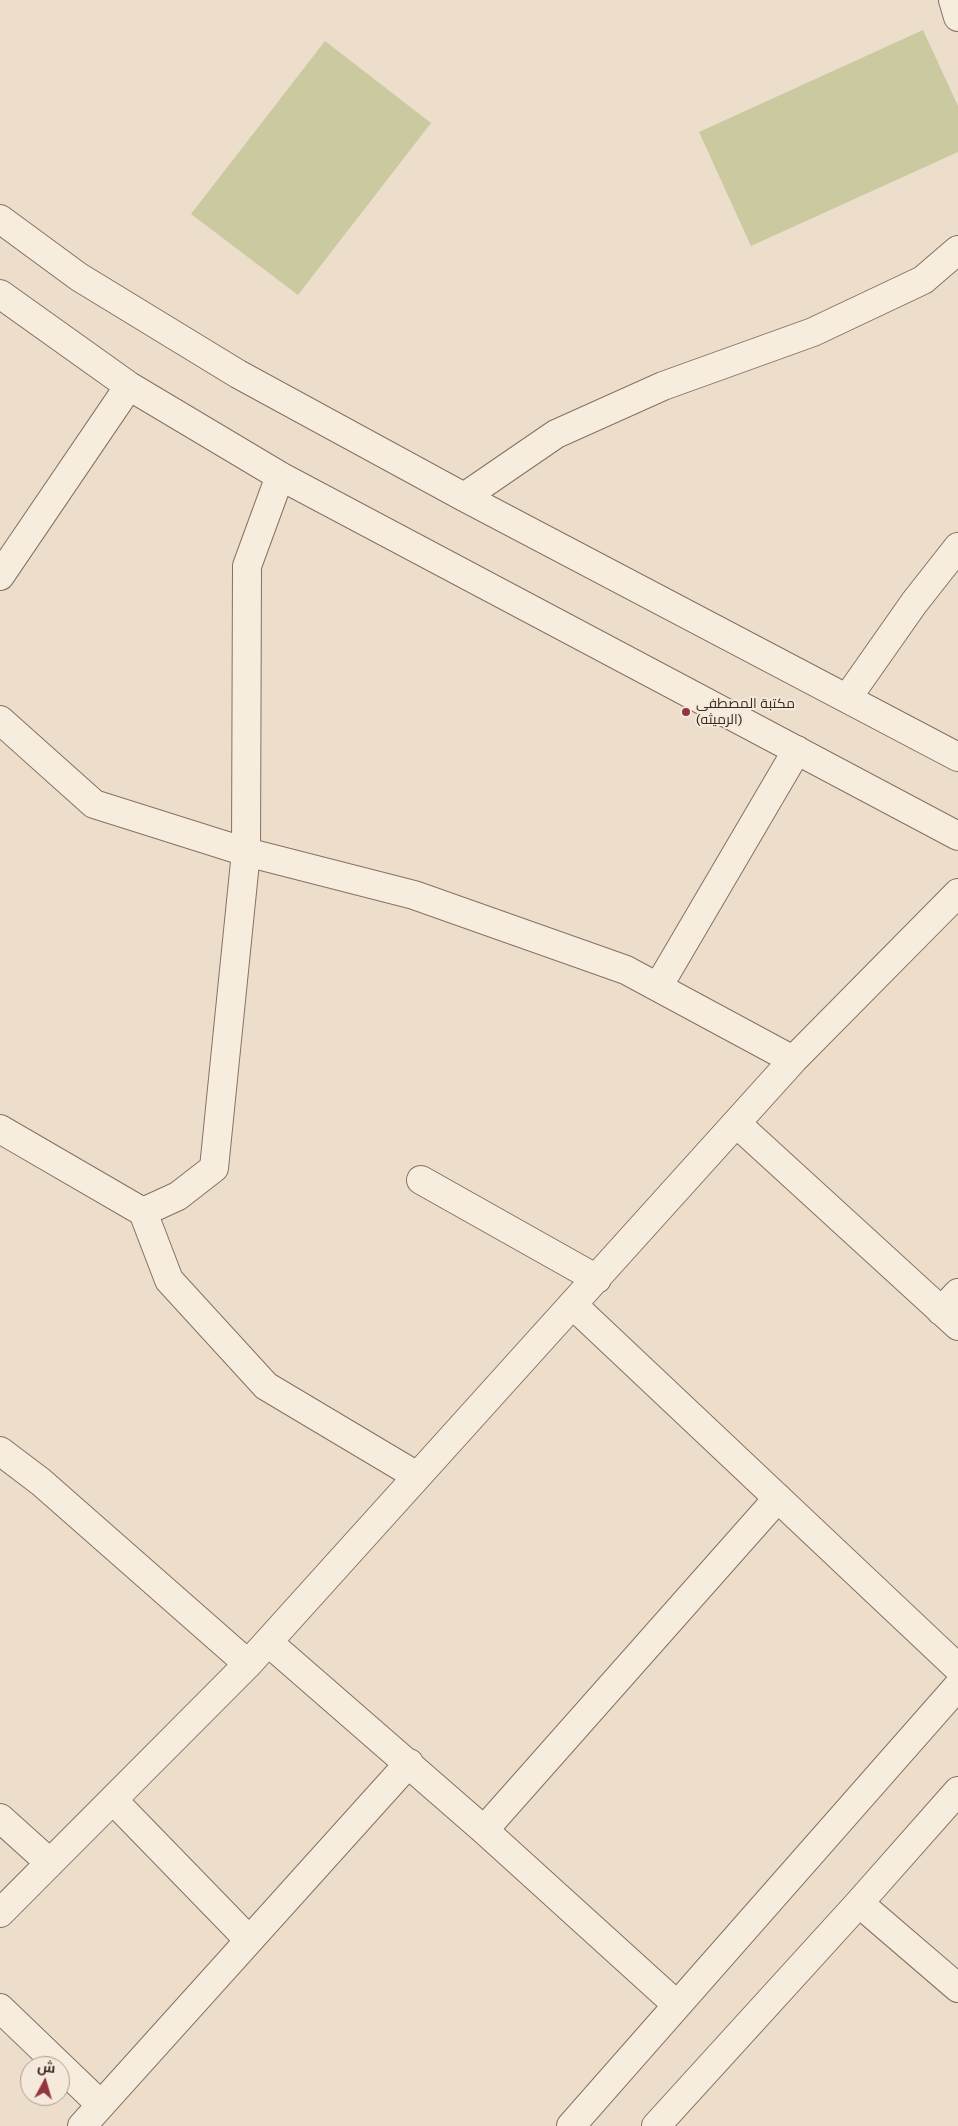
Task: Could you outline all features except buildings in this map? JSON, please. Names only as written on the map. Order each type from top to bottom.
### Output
[{"type":"street","points":[[953,0],[958,17]]},
{"type":"street","points":[[0,219],[79,277],[238,374],[464,497],[848,697],[958,757]]},
{"type":"street","points":[[464,497],[556,434],[662,386],[812,332],[923,280],[958,250]]},
{"type":"street","points":[[0,294],[130,386],[280,476],[958,836]]},
{"type":"street","points":[[0,576],[130,386]]},
{"type":"street","points":[[143,1212],[178,1196],[214,1168],[246,852],[247,566],[280,476]]},
{"type":"street","points":[[848,697],[914,603],[958,547]]},
{"type":"street","points":[[0,720],[94,804],[246,852],[414,895],[626,970],[793,1060]]},
{"type":"street","points":[[658,988],[797,750]]},
{"type":"street","points":[[0,1913],[248,1664],[793,1060],[958,893]]},
{"type":"street","points":[[736,1123],[952,1310]]},
{"type":"street","points":[[0,1129],[143,1212],[168,1280],[266,1386],[417,1476]]},
{"type":"street","points":[[421,1180],[597,1278]]},
{"type":"street","points":[[573,1305],[958,1668]]},
{"type":"street","points":[[0,1451],[41,1482],[248,1664]]},
{"type":"street","points":[[484,1830],[778,1498]]},
{"type":"street","points":[[268,1642],[409,1763],[677,2005]]},
{"type":"street","points":[[572,2126],[958,1686]]},
{"type":"street","points":[[82,2126],[409,1763]]},
{"type":"street","points":[[656,2126],[958,1791]]},
{"type":"street","points":[[113,1800],[249,1940]]},
{"type":"street","points":[[0,1818],[50,1863]]},
{"type":"street","points":[[859,1903],[958,1988]]},
{"type":"street","points":[[0,2008],[101,2105]]},
{"type":"green space","points":[[923,30],[958,106],[958,152],[751,246],[699,132]]},
{"type":"green space","points":[[325,41],[431,123],[298,295],[191,214]]},
{"type":"place","name":"مكتبة المصطفى (الرميثه)","points":[[686,712]]}]
